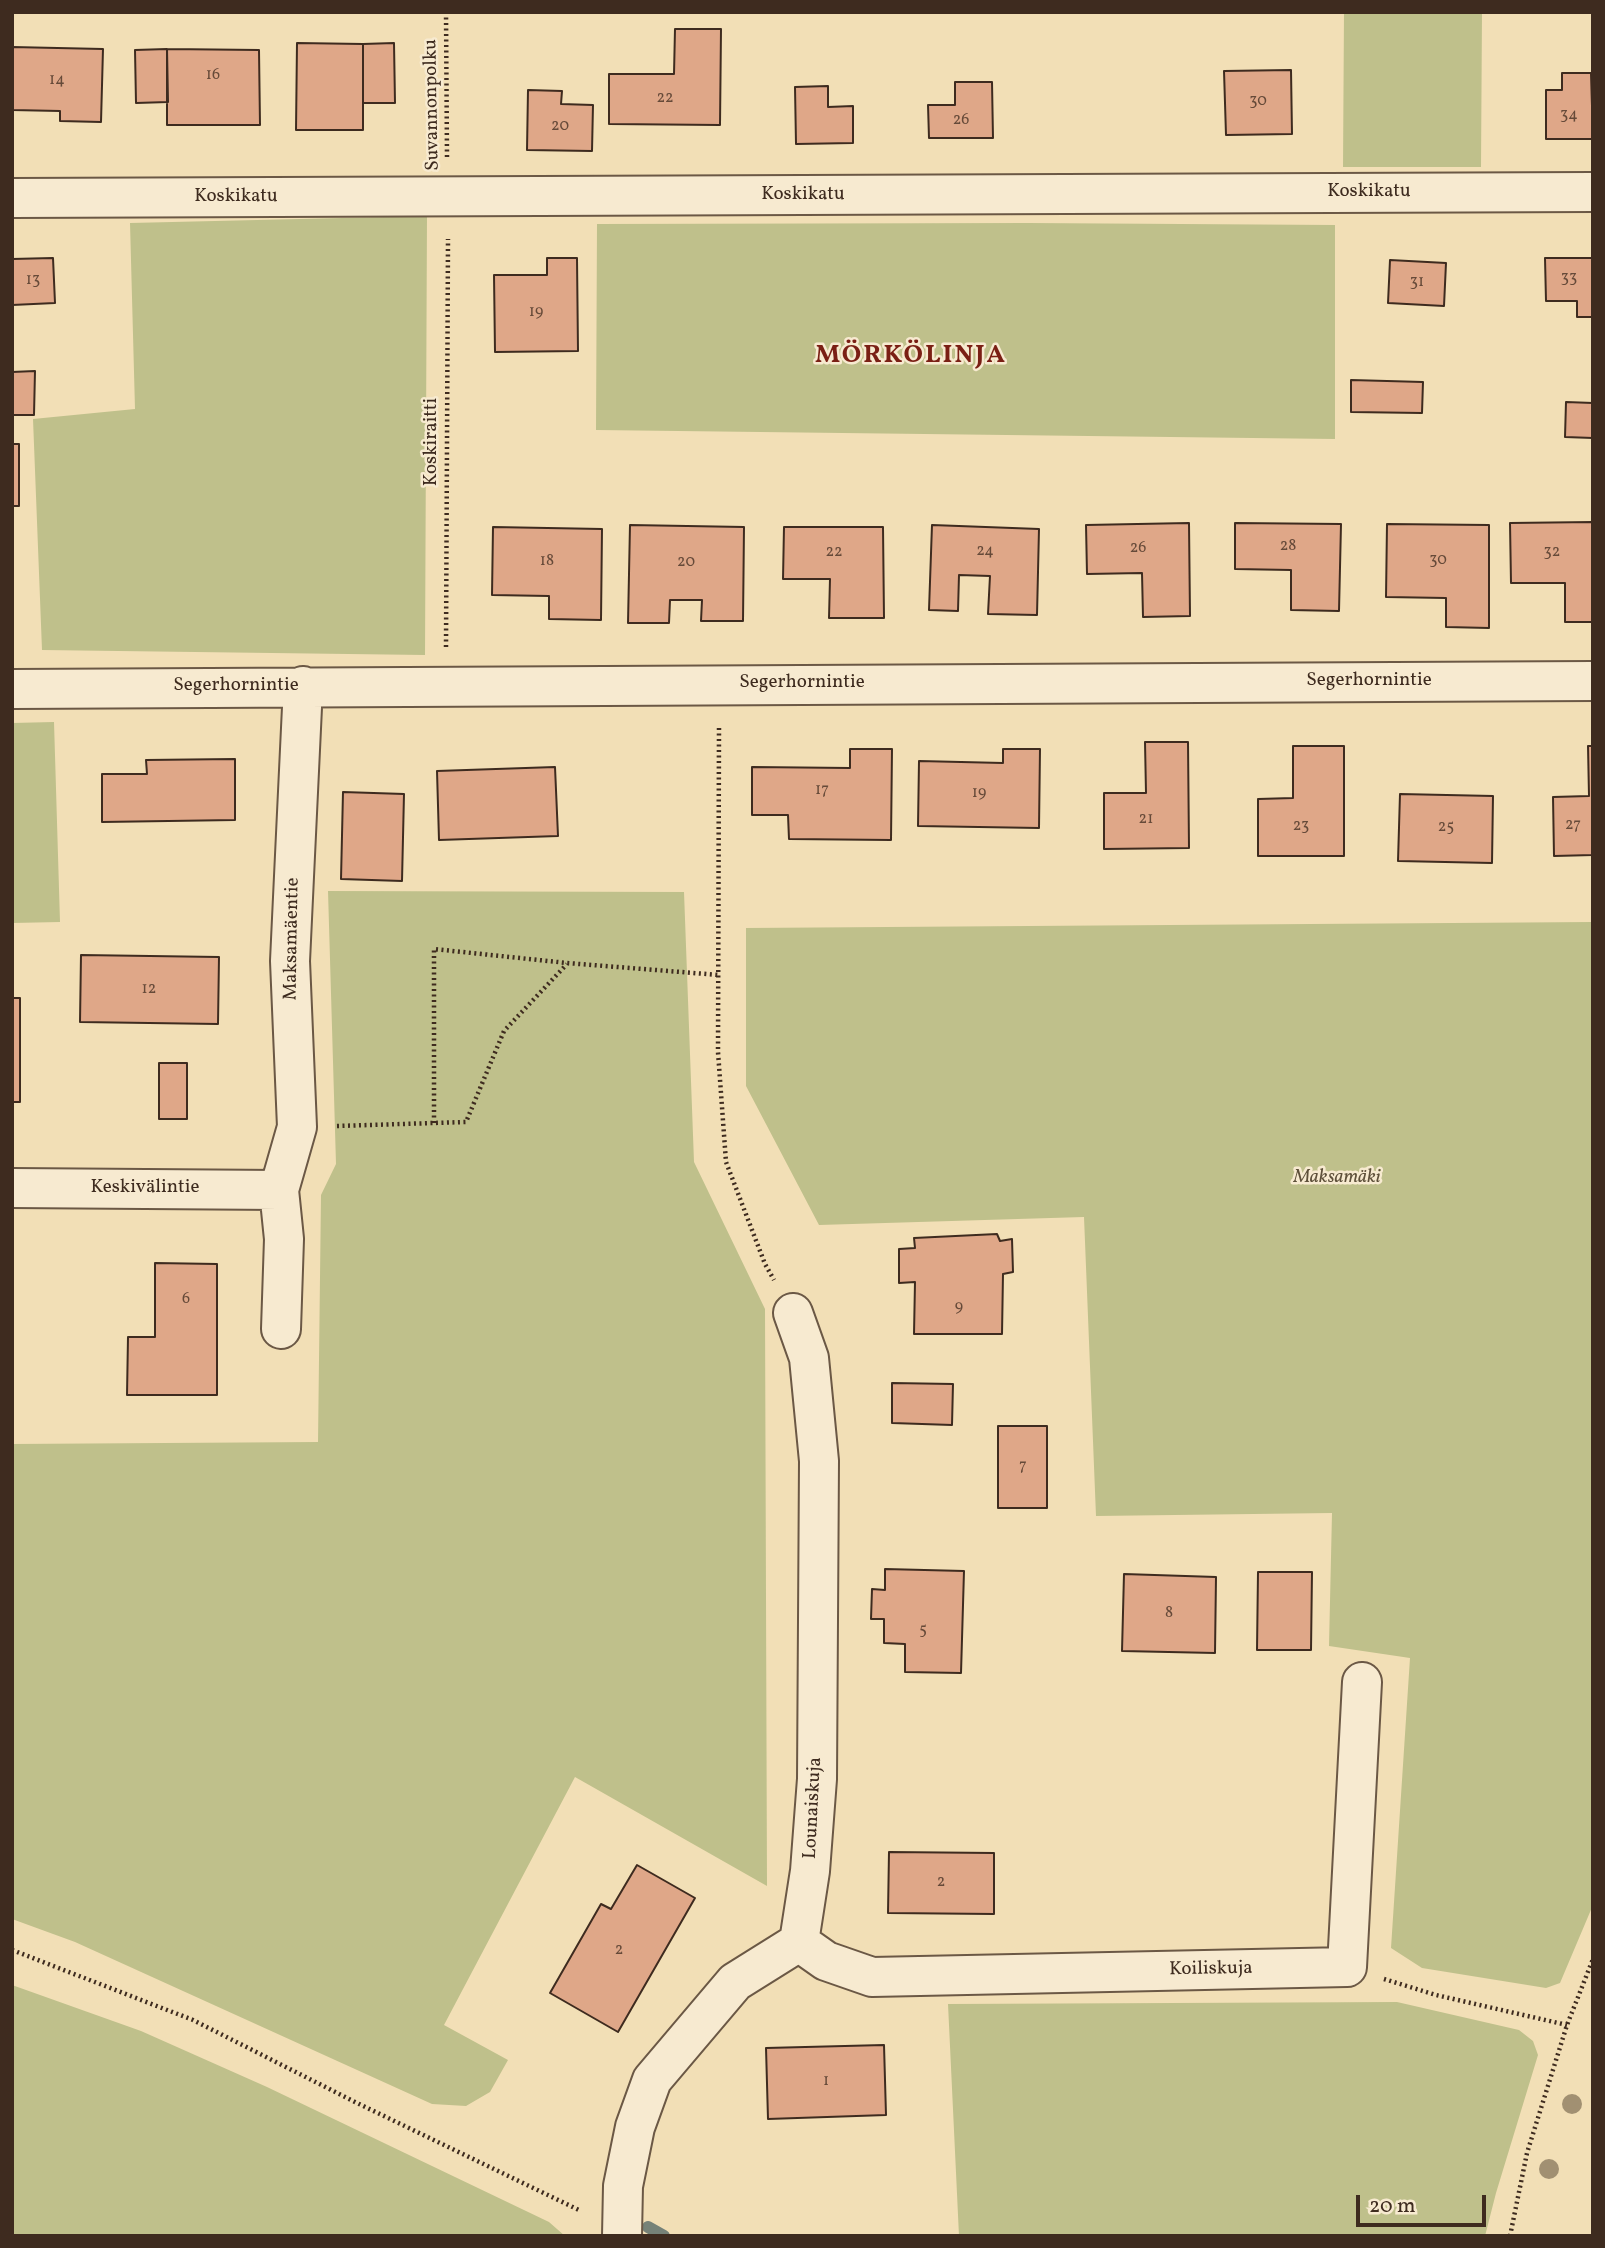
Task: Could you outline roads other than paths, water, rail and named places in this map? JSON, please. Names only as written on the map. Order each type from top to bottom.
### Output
[{"type":"street","name":"Koskikatu","points":[[12,198],[1593,192]]},
{"type":"street","name":"Segerhornintie","points":[[12,689],[1593,681]]},
{"type":"street","name":"Maksamäentie","points":[[279,1190],[297,1127],[289,961],[303,686]]},
{"type":"street","name":"Keskivälintie","points":[[12,1188],[279,1190]]},
{"type":"street","points":[[279,1190],[284,1239],[281,1329]]},
{"type":"street","name":"Lounaiskuja","points":[[793,1313],[809,1358],[819,1461],[817,1779],[810,1871],[799,1942]]},
{"type":"street","name":"Koiliskuja","points":[[799,1942],[826,1961],[872,1977],[1347,1967],[1362,1682]]},
{"type":"street","points":[[622,2233],[623,2186],[635,2127],[652,2080],[736,1982],[799,1942]]},
{"type":"waterway","points":[[648,2227],[664,2236]]},
{"type":"district","name":"MÖRKÖLINJA","points":[[911,357]]},
{"type":"park label","name":"Maksamäki","points":[[1337,1179]]}]
